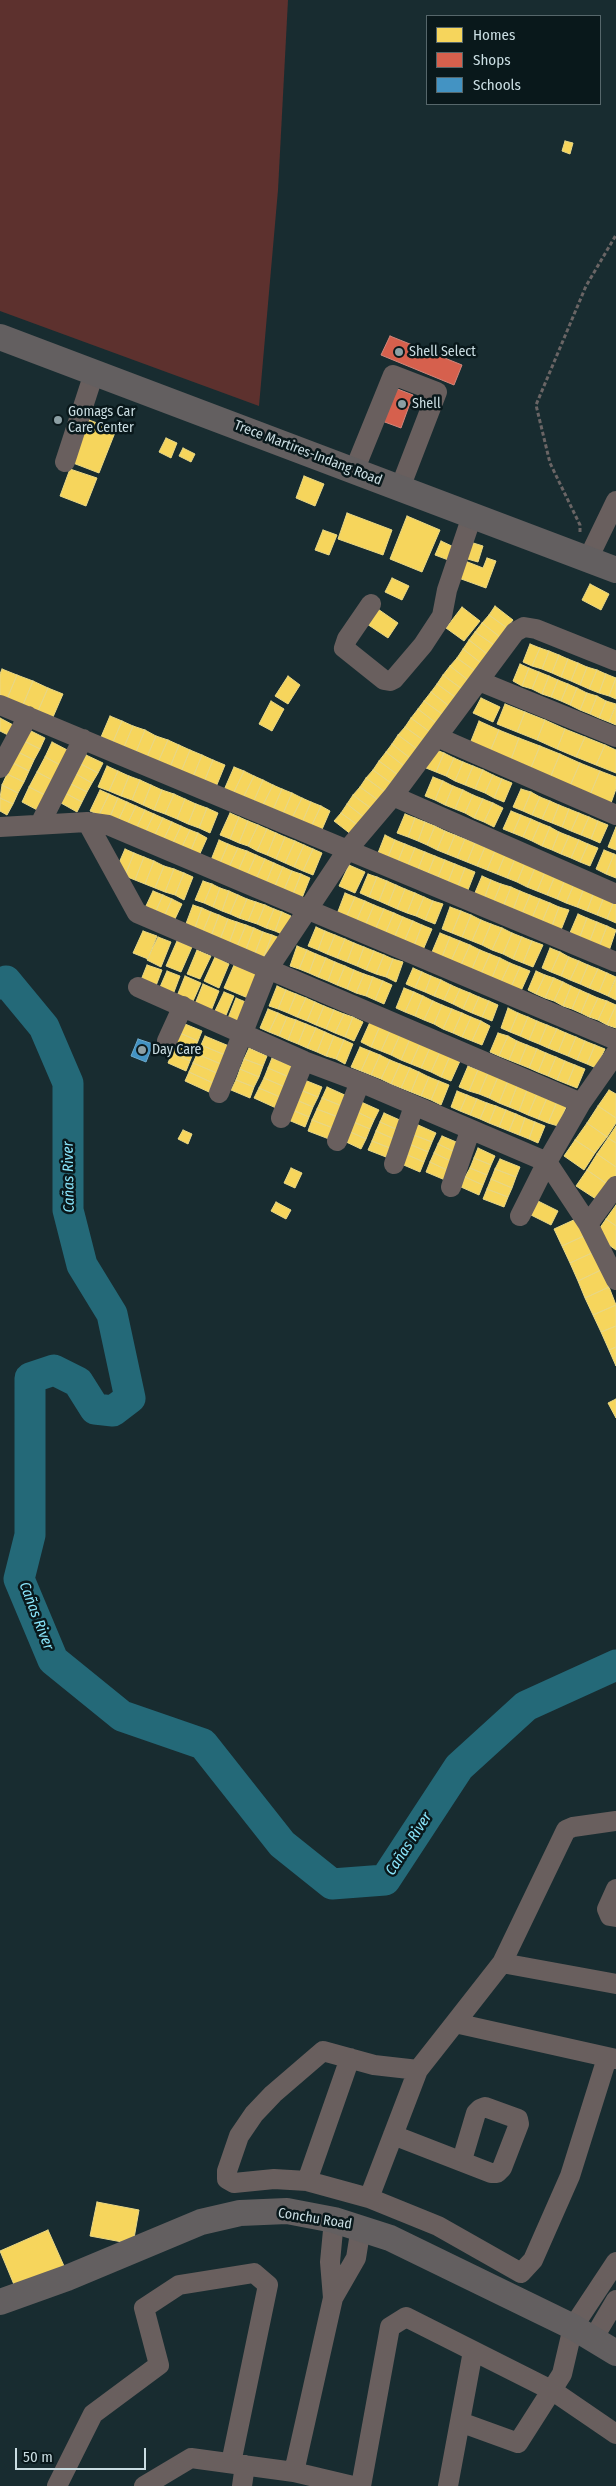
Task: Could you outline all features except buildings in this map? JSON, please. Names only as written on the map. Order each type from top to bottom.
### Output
[{"type":"main road","name":"Trece Martires-Indang Road","points":[[0,337],[616,570]]},
{"type":"main road","name":"Conchu Road","points":[[0,2302],[67,2278],[201,2222],[240,2213],[287,2211],[362,2227],[399,2242],[583,2333],[616,2353]]},
{"type":"street","points":[[65,462],[94,373]]},
{"type":"street","points":[[354,471],[393,375],[437,392],[400,488]]},
{"type":"street","points":[[585,558],[616,501]]},
{"type":"street","points":[[371,604],[344,644],[344,648],[384,680],[390,681],[394,679],[423,645],[442,616],[447,590],[472,516]]},
{"type":"street","points":[[219,1093],[268,969],[348,849],[393,796],[515,632],[524,627],[536,629],[616,661]]},
{"type":"street","points":[[479,681],[616,738]]},
{"type":"street","points":[[0,704],[616,962]]},
{"type":"street","points":[[0,768],[28,716]]},
{"type":"street","points":[[437,738],[616,814]]},
{"type":"street","points":[[40,824],[83,739]]},
{"type":"street","points":[[393,796],[616,894]]},
{"type":"street","points":[[87,822],[137,913],[581,1103]]},
{"type":"street","points":[[0,827],[87,822],[108,825],[616,1040]]},
{"type":"street","points":[[138,987],[304,1061],[360,1082],[470,1131],[546,1162],[588,1224],[616,1280]]},
{"type":"street","points":[[168,1040],[182,1006]]},
{"type":"street","points":[[520,1216],[546,1162],[581,1103],[616,1053]]},
{"type":"street","points":[[281,1118],[304,1061]]},
{"type":"street","points":[[337,1141],[360,1082]]},
{"type":"street","points":[[394,1164],[414,1106]]},
{"type":"street","points":[[451,1187],[470,1131]]},
{"type":"street","points":[[588,1224],[616,1186]]},
{"type":"street","points":[[369,2198],[418,2070],[502,1963],[566,1830],[573,1827],[616,1821]]},
{"type":"street","points":[[616,1889],[607,1909],[610,1916],[616,1917]]},
{"type":"street","points":[[502,1963],[616,1984]]},
{"type":"street","points":[[418,2070],[374,2065],[323,2052],[273,2094],[254,2114],[239,2136],[227,2171],[227,2179],[234,2183],[274,2179],[307,2181],[369,2198],[438,2226],[521,2273],[533,2260],[570,2176],[612,2058],[455,2024]]},
{"type":"street","points":[[307,2181],[350,2058]]},
{"type":"street","points":[[393,2135],[462,2160]]},
{"type":"street","points":[[333,2298],[330,2262],[334,2220]]},
{"type":"street","points":[[294,2472],[333,2298],[356,2258],[362,2227]]},
{"type":"street","points":[[460,2422],[518,2443],[562,2374],[616,2262]]},
{"type":"street","points":[[57,2486],[93,2414],[159,2365],[144,2308],[179,2286],[254,2273],[268,2285],[238,2464],[242,2486]]},
{"type":"street","points":[[583,2333],[616,2300]]},
{"type":"street","points":[[361,2486],[390,2327],[406,2317],[552,2391],[616,2434]]},
{"type":"street","points":[[448,2486],[473,2351]]},
{"type":"street","points":[[146,2485],[191,2458],[294,2472],[346,2485]]},
{"type":"path","points":[[585,558],[580,525],[550,463],[536,405],[586,286],[616,235]]},
{"type":"shaded area","points":[[0,0],[288,0],[278,190],[259,406],[0,311]]},
{"type":"waterway","name":"Cañas River","points":[[0,984],[6,981],[44,1027],[68,1083],[68,1210],[82,1265],[112,1314],[130,1398],[113,1411],[95,1409],[78,1382],[54,1370],[30,1378],[30,1535],[19,1579],[53,1660],[122,1716],[203,1744],[282,1844],[332,1884],[385,1880],[459,1767],[526,1706],[616,1665]]},
{"type":"place","name":"Shell Select","points":[[399,352]]},
{"type":"place","name":"Shell","points":[[402,404]]},
{"type":"place","name":"Gomags Car Care Center","points":[[58,420]]},
{"type":"place","name":"Day Care","points":[[142,1050]]}]
